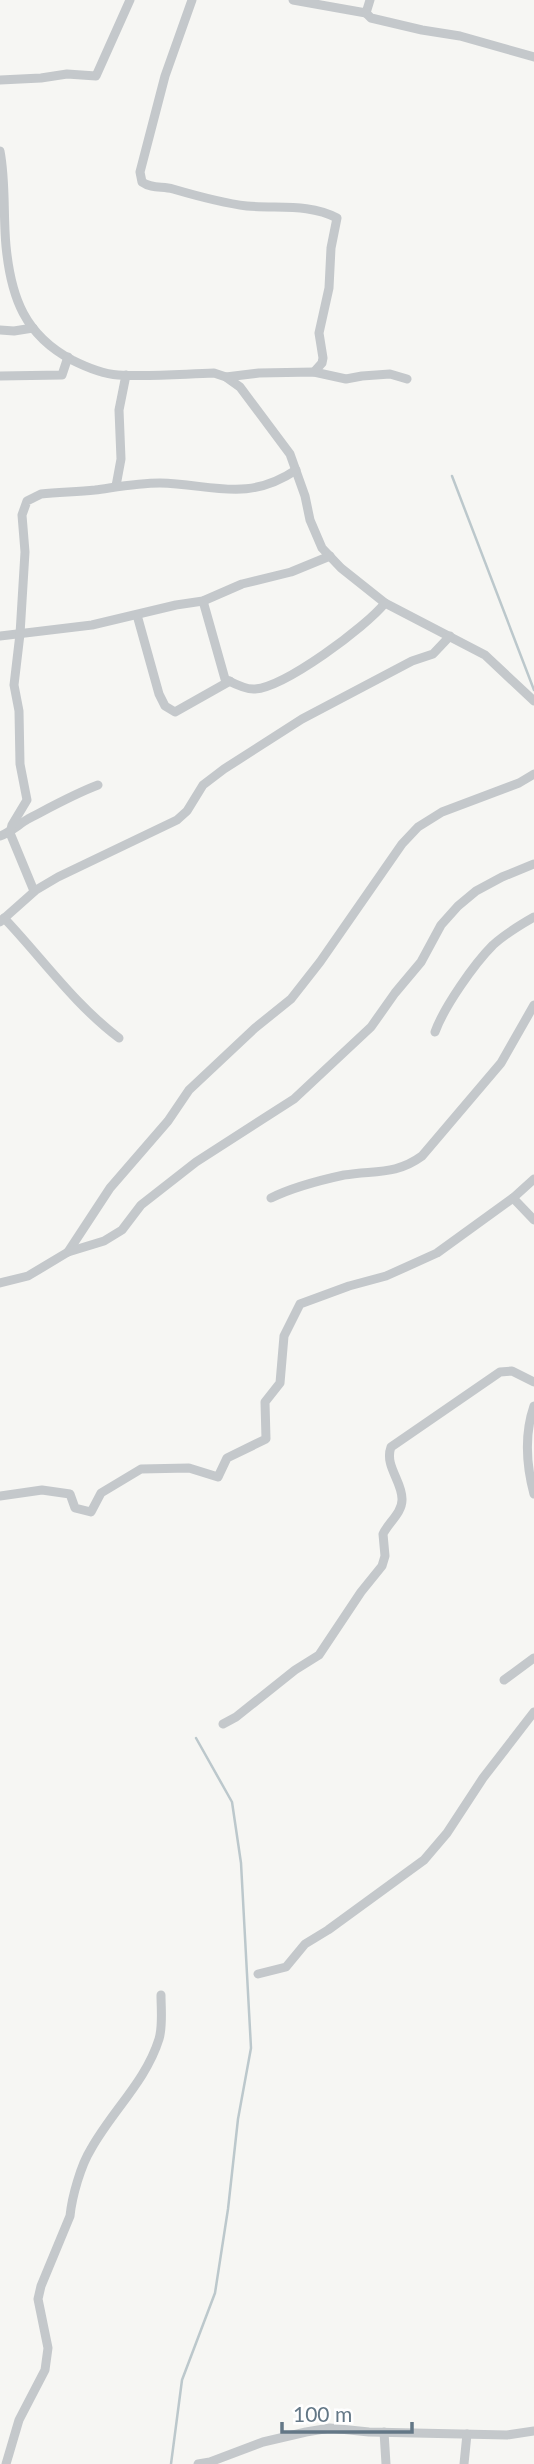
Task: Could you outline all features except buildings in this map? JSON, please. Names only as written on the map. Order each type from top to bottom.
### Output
[{"type":"street","points":[[0,80],[68,74],[96,76],[130,0]]},
{"type":"street","points":[[192,0],[165,76],[140,172],[142,183],[172,188],[190,196],[246,205],[304,208],[337,218],[331,248],[329,288],[319,333],[323,358],[314,372]]},
{"type":"street","points":[[296,0],[366,13],[371,19],[460,36],[534,57]]},
{"type":"street","points":[[366,13],[370,0]]},
{"type":"street","points":[[0,151],[3,247],[16,298],[40,338],[88,368],[116,375],[214,373],[226,377],[240,387],[290,454],[305,496],[310,520],[322,548],[341,568],[385,603],[485,655],[534,701]]},
{"type":"street","points":[[0,330],[33,328]]},
{"type":"street","points":[[0,376],[62,375],[68,357]]},
{"type":"street","points":[[226,377],[259,373],[314,372],[346,379],[390,374],[407,379]]},
{"type":"street","points":[[116,486],[121,459],[119,410],[126,375]]},
{"type":"street","points":[[5,834],[27,800],[20,764],[19,711],[14,685],[20,634],[24,552],[22,515],[27,501],[41,494],[160,483],[230,491],[257,487],[283,478],[296,470]]},
{"type":"street","points":[[0,636],[92,625],[203,601],[242,584],[291,572],[330,556]]},
{"type":"street","points":[[203,601],[225,679],[254,690],[275,683],[306,666],[342,641],[385,603]]},
{"type":"street","points":[[136,615],[165,706],[175,712],[230,681]]},
{"type":"street","points":[[119,1038],[97,1021],[55,978],[47,963],[2,920],[34,891],[58,877],[177,820],[187,811],[203,785],[225,769],[302,719],[412,661],[433,654],[450,636]]},
{"type":"street","points":[[68,1252],[110,1188],[168,1121],[189,1090],[255,1028],[291,999],[402,844],[418,827],[442,812],[519,783],[534,774]]},
{"type":"street","points":[[5,834],[98,785]]},
{"type":"street","points":[[5,834],[34,891]]},
{"type":"street","points":[[0,1283],[28,1276],[68,1252],[104,1241],[122,1230],[141,1205],[196,1162],[294,1099],[371,1027],[421,962],[441,925],[458,906],[485,886],[534,864]]},
{"type":"street","points":[[435,1032],[446,1008],[486,953],[534,917]]},
{"type":"street","points":[[271,1198],[283,1192],[345,1175],[400,1169],[410,1165],[430,1147],[502,1063],[534,1005]]},
{"type":"street","points":[[0,1496],[42,1490],[71,1494],[75,1508],[91,1512],[102,1493],[141,1469],[189,1468],[218,1477],[227,1458],[266,1439],[265,1402],[280,1383],[284,1336],[300,1304],[386,1276],[437,1253],[513,1198],[534,1179]]},
{"type":"street","points":[[513,1198],[534,1220]]},
{"type":"street","points":[[223,1724],[319,1655],[361,1592],[382,1566],[385,1556],[383,1534],[399,1510],[403,1498],[389,1459],[391,1447],[500,1372],[512,1371],[534,1382]]},
{"type":"street","points":[[534,1406],[529,1420],[527,1448],[528,1470],[534,1494]]},
{"type":"street","points":[[503,1680],[534,1658]]},
{"type":"street","points":[[258,1974],[286,1966],[305,1944],[424,1860],[447,1833],[483,1778],[534,1712]]},
{"type":"street","points":[[6,2464],[16,2430],[47,2360],[48,2348],[38,2307],[41,2286],[70,2216],[90,2150],[134,2088],[153,2055],[160,2035],[161,1995]]},
{"type":"street","points":[[198,2464],[263,2442],[330,2428],[507,2435],[534,2431]]},
{"type":"street","points":[[384,2432],[386,2464]]},
{"type":"street","points":[[464,2464],[467,2434]]},
{"type":"waterway","points":[[452,476],[534,690]]},
{"type":"waterway","points":[[171,2464],[182,2380],[215,2293],[238,2119],[251,2048],[241,1863],[232,1802],[196,1738]]}]
